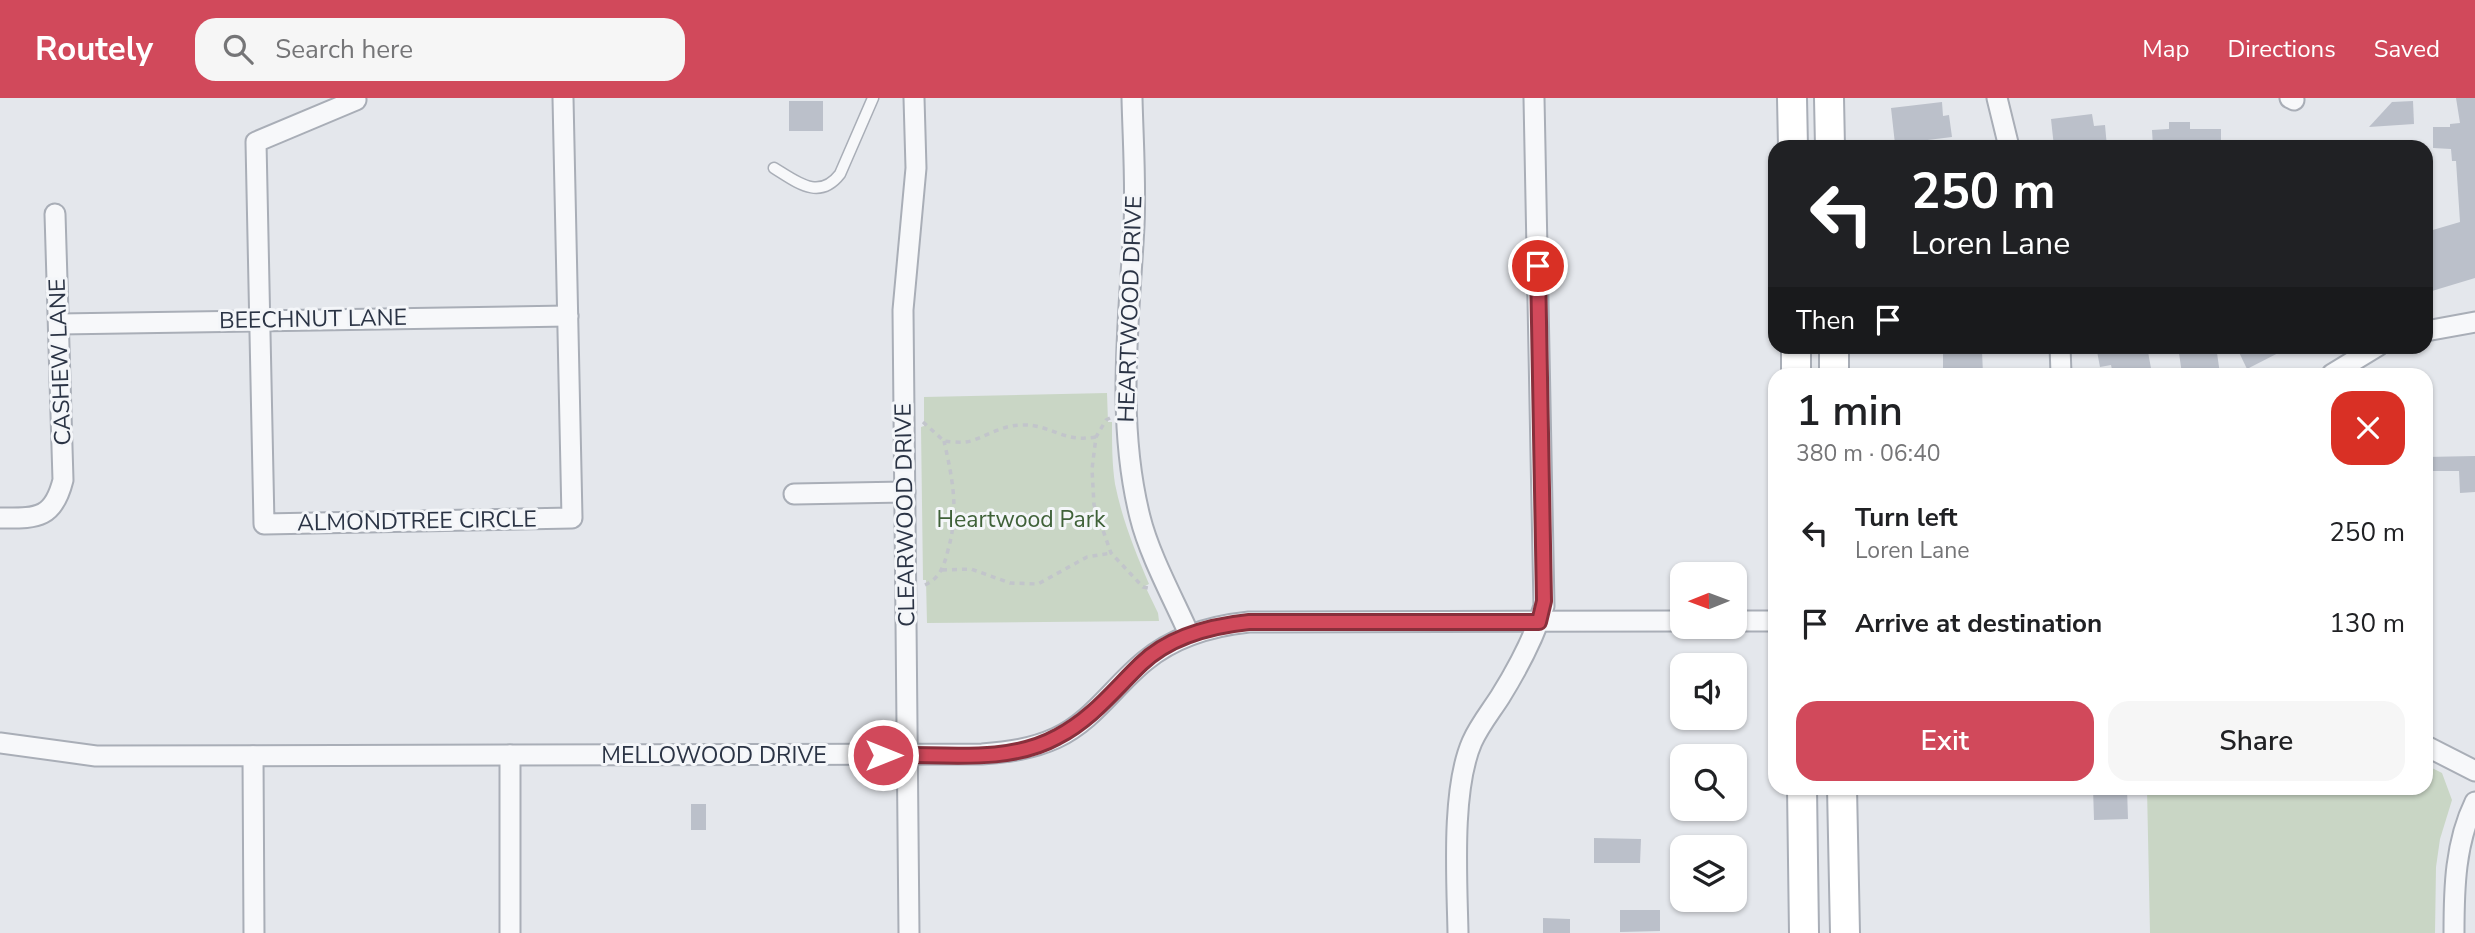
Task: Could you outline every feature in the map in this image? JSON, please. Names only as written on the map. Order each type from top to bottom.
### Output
[{"type":"main road","points":[[1792,98],[1793,140]]},
{"type":"main road","points":[[1829,98],[1830,140]]},
{"type":"main road","points":[[1802,795],[1804,933]]},
{"type":"main road","points":[[1842,795],[1845,933]]},
{"type":"street","points":[[563,98],[568,316]]},
{"type":"street","name":"CLEARWOOD DRIVE","points":[[909,933],[903,310],[916,168],[914,98]]},
{"type":"street","name":"HEARTWOOD DRIVE","points":[[1132,98],[1134,222],[1126,344],[1127,433],[1140,520],[1189,634]]},
{"type":"street","points":[[1458,933],[1460,787],[1472,743],[1513,675],[1539,622],[1544,601],[1534,98]]},
{"type":"street","points":[[1997,98],[2007,140]]},
{"type":"street","points":[[260,320],[256,142],[356,100]]},
{"type":"street","name":"CASHEW LANE","points":[[0,518],[41,516],[53,507],[63,480],[55,214]]},
{"type":"street","name":"ALMONDTREE CIRCLE","points":[[260,320],[264,524],[572,518],[568,316]]},
{"type":"street","name":"BEECHNUT LANE","points":[[59,324],[568,316]]},
{"type":"street","points":[[2433,330],[2475,322]]},
{"type":"street","points":[[2342,368],[2365,354]]},
{"type":"street","points":[[794,494],[905,492]]},
{"type":"street","name":"MELLOWOOD DRIVE","points":[[0,743],[96,756],[982,754],[1021,750],[1056,738],[1094,713],[1143,662],[1165,646],[1189,634],[1225,625],[1249,622],[1670,621]]},
{"type":"street","points":[[1747,621],[1768,621]]},
{"type":"street","points":[[2433,750],[2475,771]]},
{"type":"street","points":[[510,755],[510,933]]},
{"type":"street","points":[[253,756],[254,933]]},
{"type":"street","points":[[2454,933],[2454,881],[2465,821],[2475,802]]},
{"type":"lane","points":[[774,168],[799,183],[818,189],[833,184],[840,174],[873,98]]},
{"type":"path","points":[[1110,418],[1096,437],[1092,469],[1094,505],[1111,553],[1143,587],[1150,589]]},
{"type":"path","points":[[922,421],[944,442],[952,476],[955,506],[951,538],[942,570],[932,582],[924,586]]},
{"type":"path","points":[[944,442],[969,441],[1004,426],[1023,424],[1041,427],[1071,439],[1096,437]]},
{"type":"path","points":[[942,570],[971,569],[1010,583],[1038,584],[1087,557],[1111,553]]},
{"type":"green space","name":"Heartwood Park","points":[[1107,393],[1108,422],[1112,422],[1115,484],[1129,535],[1149,584],[1145,586],[1159,621],[927,623],[926,580],[923,580],[921,427],[924,426],[924,397]]},
{"type":"green space","points":[[2433,768],[2442,773],[2452,800],[2440,839],[2436,867],[2435,933],[2150,933],[2147,795],[2433,795]]},
{"type":"building","points":[[2456,98],[2475,98],[2475,278],[2433,291],[2433,230],[2460,222],[2456,161],[2452,161],[2451,149],[2433,148],[2433,127],[2450,127],[2450,124],[2460,123]]},
{"type":"building","points":[[789,101],[823,101],[823,131],[789,131]]},
{"type":"building","points":[[2413,101],[2414,124],[2369,127],[2392,102]]},
{"type":"building","points":[[1942,102],[1943,116],[1949,115],[1952,137],[1895,140],[1891,108]]},
{"type":"building","points":[[2092,114],[2094,126],[2105,125],[2106,140],[2053,140],[2051,119]]},
{"type":"building","points":[[2169,122],[2190,122],[2190,129],[2221,129],[2221,140],[2153,140],[2152,130],[2169,129]]},
{"type":"building","points":[[1943,354],[1982,354],[1983,368],[1943,368]]},
{"type":"building","points":[[2098,354],[2148,354],[2151,368],[2112,368],[2111,365],[2100,367]]},
{"type":"building","points":[[2179,354],[2217,354],[2219,368],[2181,368]]},
{"type":"building","points":[[2240,354],[2276,354],[2249,368]]},
{"type":"building","points":[[2475,456],[2475,492],[2460,493],[2459,471],[2433,471],[2433,457]]},
{"type":"building","points":[[2093,795],[2127,795],[2128,819],[2094,820]]},
{"type":"building","points":[[691,804],[706,804],[706,830],[691,830]]},
{"type":"building","points":[[1594,838],[1641,839],[1640,863],[1594,863]]},
{"type":"building","points":[[1620,910],[1660,910],[1660,931],[1620,932]]},
{"type":"building","points":[[1543,918],[1570,919],[1570,933],[1543,933]]},
{"type":"route","points":[[883,755],[982,754],[1021,750],[1056,738],[1094,713],[1143,662],[1165,646],[1189,634],[1225,625],[1249,622],[1539,622],[1544,601],[1538,266]]}]
